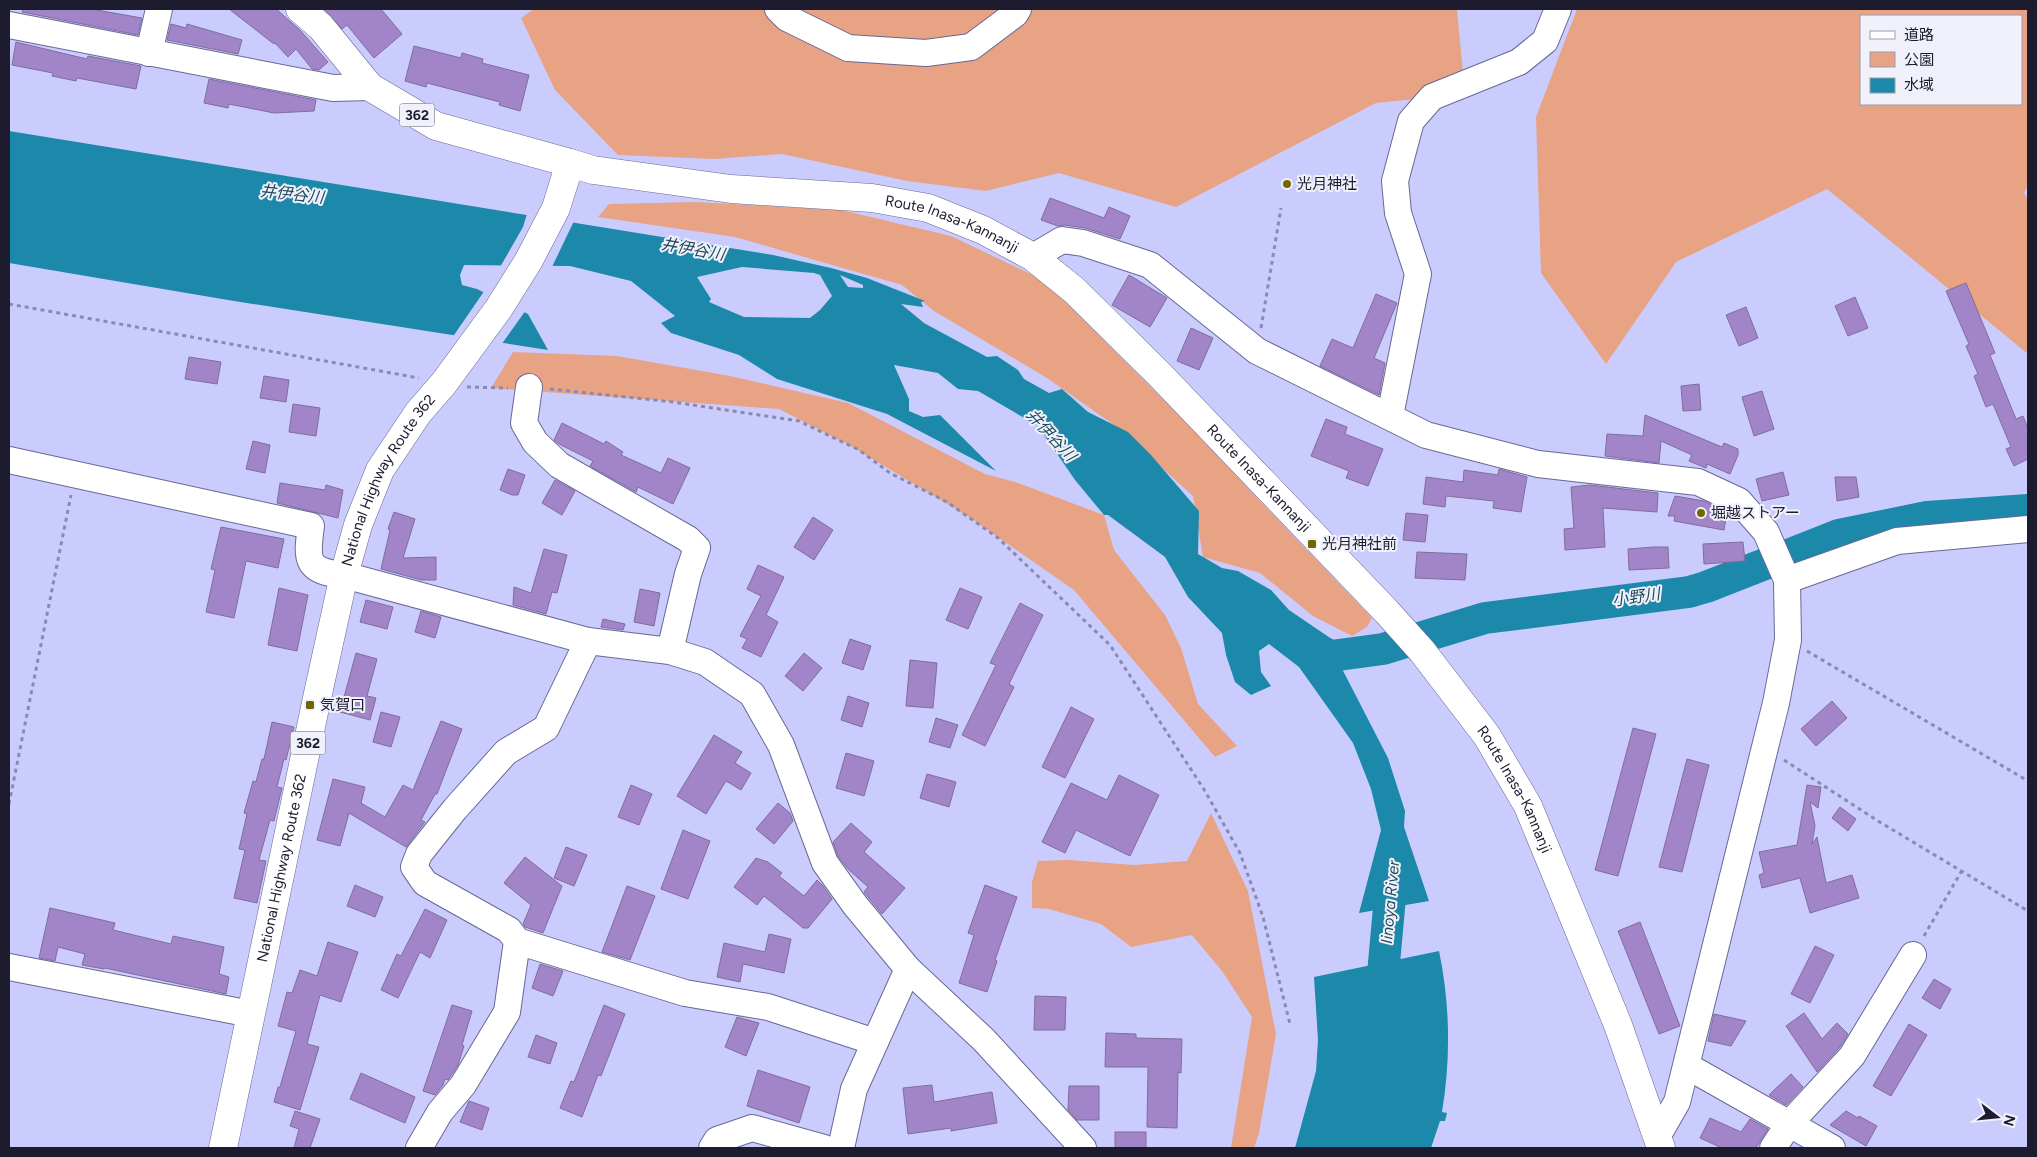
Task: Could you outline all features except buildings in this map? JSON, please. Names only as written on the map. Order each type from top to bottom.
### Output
[{"type":"main road","name":"362","points":[[300,9],[321,27],[370,87],[436,126],[570,163]]},
{"type":"main road","name":"National Highway Route 362","points":[[223,1148],[317,698],[344,575],[358,525],[380,470],[418,413],[451,374],[499,308],[529,260],[550,221],[562,191],[570,163]]},
{"type":"main road","name":"Route Inasa-Kannanji","points":[[570,163],[593,170],[731,189],[872,198],[928,208],[983,230],[1033,257],[1074,290],[1146,362],[1386,612],[1422,651],[1488,736],[1528,806],[1618,1025],[1660,1142]]},
{"type":"street","points":[[149,53],[159,9]]},
{"type":"street","points":[[778,9],[787,18],[848,48],[926,53],[971,47],[1015,14],[1018,9]]},
{"type":"street","points":[[1390,416],[1418,274],[1398,213],[1395,180],[1411,121],[1432,97],[1519,62],[1544,41],[1558,9]]},
{"type":"street","points":[[9,25],[332,88],[370,87]]},
{"type":"street","points":[[1033,257],[1062,240],[1084,243],[1150,265],[1257,351],[1426,435],[1538,464],[1698,482],[1739,501],[1766,532],[1787,580],[1788,640],[1776,703],[1678,1102],[1660,1142]]},
{"type":"street","points":[[529,387],[524,423],[535,442],[559,466],[688,538],[697,548],[688,574],[670,651]]},
{"type":"street","points":[[9,460],[310,526],[308,551],[313,566],[326,573],[344,575],[588,641],[670,651],[705,662],[752,694],[782,745],[825,863],[855,905],[908,969],[984,1040],[1083,1148]]},
{"type":"street","points":[[1787,580],[1897,541],[2028,529]]},
{"type":"street","points":[[588,641],[546,728],[506,752],[419,854],[414,867],[425,883],[509,930],[517,941],[684,993],[768,1006],[875,1042]]},
{"type":"street","points":[[419,1148],[440,1112],[463,1084],[507,1012],[517,941]]},
{"type":"street","points":[[1773,1148],[1788,1124],[1852,1056],[1913,955]]},
{"type":"street","points":[[9,967],[251,1014]]},
{"type":"street","points":[[840,1148],[854,1089],[908,969]]},
{"type":"street","points":[[1687,1066],[1832,1148]]},
{"type":"street","points":[[712,1148],[717,1140],[752,1128],[824,1148]]},
{"type":"path","points":[[1257,351],[1282,208]]},
{"type":"path","points":[[9,304],[451,374],[467,387],[529,387],[674,402],[799,421],[859,450],[890,473],[947,502],[998,538],[1110,645],[1205,791],[1240,852],[1263,917],[1290,1024]]},
{"type":"path","points":[[9,804],[75,475]]},
{"type":"path","points":[[1788,640],[2028,781]]},
{"type":"path","points":[[1766,743],[1878,822],[2028,911]]},
{"type":"path","points":[[1913,955],[1961,872]]},
{"type":"green space","points":[[534,9],[1457,9],[1465,94],[1376,103],[1176,207],[1059,173],[986,191],[907,181],[782,154],[714,159],[618,155],[555,90],[521,18]]},
{"type":"green space","points":[[1577,9],[2028,9],[2028,185],[2024,193],[2028,199],[2028,354],[1827,189],[1676,262],[1606,364],[1541,273],[1536,117]]},
{"type":"green space","points":[[695,202],[841,210],[951,236],[1045,281],[1196,432],[1372,618],[1367,627],[1352,636],[1313,616],[1260,573],[1203,557],[1193,496],[1117,427],[1047,378],[934,311],[902,285],[735,237],[598,217],[609,204]]},
{"type":"green space","points":[[513,352],[617,356],[730,376],[848,403],[985,474],[1015,482],[1104,515],[1114,550],[1165,615],[1181,648],[1198,704],[1237,746],[1215,757],[1074,590],[969,517],[851,446],[779,409],[491,388]]},
{"type":"green space","points":[[1211,813],[1248,891],[1276,1034],[1259,1133],[1254,1148],[1231,1148],[1252,1017],[1222,971],[1192,935],[1131,947],[1101,924],[1049,909],[1032,908],[1032,882],[1038,861],[1068,860],[1134,865],[1187,861]]},
{"type":"water","name":"井伊谷川","points":[[9,131],[773,255],[867,278],[925,301],[921,302],[923,307],[901,304],[924,323],[987,357],[997,356],[1018,370],[1024,379],[1049,393],[1062,389],[1088,412],[1128,432],[1151,455],[1199,511],[1198,554],[1222,568],[1238,571],[1271,590],[1289,610],[1342,646],[1339,663],[1388,758],[1405,811],[1404,827],[1429,901],[1359,913],[1381,830],[1371,789],[1353,743],[1299,667],[1269,644],[1259,651],[1261,672],[1271,686],[1251,695],[1235,682],[1226,655],[1222,633],[1188,597],[1165,557],[1108,515],[1104,515],[1075,480],[1038,426],[978,391],[958,389],[938,373],[894,365],[909,399],[909,411],[923,417],[940,415],[996,471],[887,414],[777,379],[739,355],[671,333],[661,323],[675,316],[631,281],[570,266],[464,265],[460,275],[462,285],[477,289],[528,314],[548,350],[228,300],[9,263]],"holes":[[[742,267],[814,273],[820,275],[832,296],[810,318],[744,317],[709,302],[711,299],[697,277]],[[840,275],[863,285],[863,288],[848,287]]]},
{"type":"water","points":[[1439,951],[1443,971],[1448,1031],[1447,1072],[1442,1112],[1447,1113],[1445,1121],[1440,1121],[1431,1148],[1295,1148],[1316,1071],[1318,1040],[1314,977]]},
{"type":"pier","points":[[527,214],[574,221],[551,269],[499,269],[523,227]]},
{"type":"pier","points":[[485,290],[526,310],[501,345],[452,338]]},
{"type":"waterway","name":"小野川","points":[[1300,642],[1331,656],[1383,649],[1485,618],[1689,592],[1839,535],[1927,517],[2028,510]]},
{"type":"waterway","name":"Iinoya River","points":[[1380,1007],[1393,864]]},
{"type":"place","name":"光月神社","points":[[1287,184]]},
{"type":"place","name":"堀越ストアー","points":[[1701,513]]},
{"type":"place","name":"光月神社前","points":[[1312,544]]},
{"type":"place","name":"気賀口","points":[[310,705]]}]
